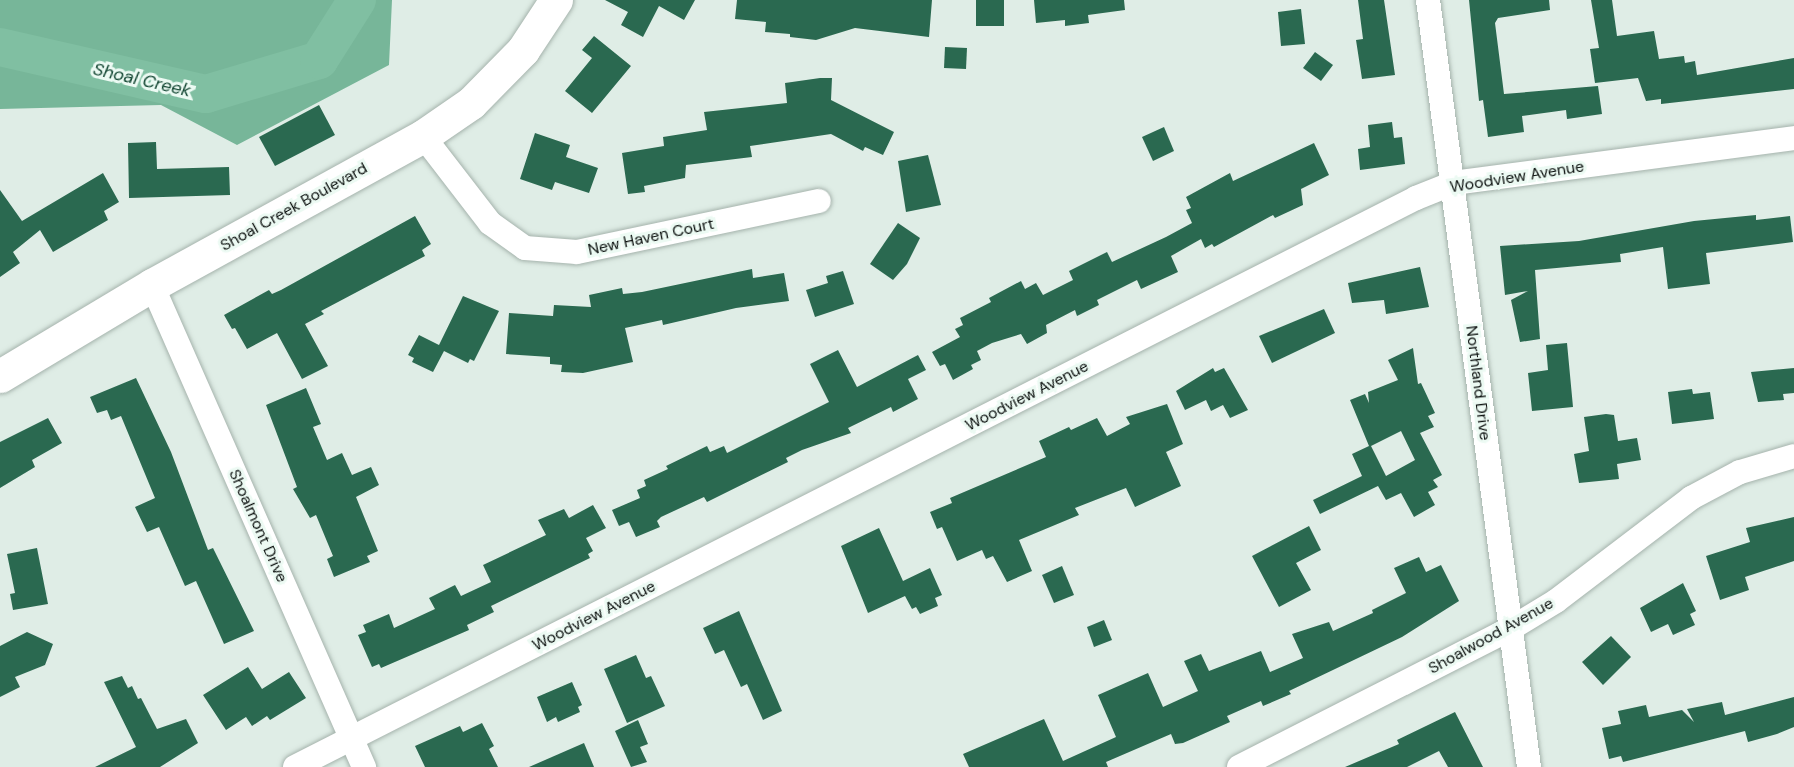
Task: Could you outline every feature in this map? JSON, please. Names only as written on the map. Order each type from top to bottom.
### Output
[{"type":"street","name":"Shoal Creek Boulevard","points":[[0,376],[152,285],[423,136],[471,103],[486,88],[523,50],[556,0]]},
{"type":"street","name":"Northland Drive","points":[[1428,0],[1529,767]]},
{"type":"street","name":"New Haven Court","points":[[423,136],[490,223],[525,248],[577,252],[819,201]]},
{"type":"street","name":"Woodview Avenue","points":[[295,767],[1416,198],[1453,183],[1794,138]]},
{"type":"street","name":"Shoalmont Drive","points":[[152,285],[364,767]]},
{"type":"street","name":"Shoalwood Avenue","points":[[1239,767],[1510,629],[1556,601],[1691,498],[1740,472],[1794,456]]},
{"type":"green space","points":[[0,0],[392,0],[389,65],[237,145],[161,105],[0,109]]},
{"type":"building","points":[[605,0],[695,0],[684,20],[659,6],[643,37],[621,25],[628,12]]},
{"type":"building","points":[[737,0],[932,0],[929,37],[855,28],[816,40],[790,37],[790,34],[765,32],[766,22],[735,19]]},
{"type":"building","points":[[976,0],[1004,0],[1004,26],[976,26]]},
{"type":"building","points":[[1034,0],[1124,0],[1125,10],[1088,15],[1089,23],[1065,26],[1065,20],[1036,23]]},
{"type":"building","points":[[1358,0],[1384,0],[1395,75],[1362,79],[1356,40],[1363,39]]},
{"type":"building","points":[[1469,0],[1549,0],[1550,10],[1498,18],[1495,23],[1504,94],[1598,86],[1602,114],[1567,119],[1566,110],[1522,116],[1524,132],[1488,137],[1483,100],[1479,101]]},
{"type":"building","points":[[1591,0],[1612,0],[1617,36],[1654,31],[1659,59],[1684,56],[1685,63],[1695,61],[1697,75],[1794,58],[1794,89],[1661,104],[1661,99],[1646,101],[1638,78],[1595,83],[1590,49],[1599,48]]},
{"type":"building","points":[[1301,9],[1305,44],[1281,46],[1278,12]]},
{"type":"building","points":[[594,36],[631,66],[592,113],[565,91],[592,58],[582,50]]},
{"type":"building","points":[[945,47],[967,48],[966,69],[944,68]]},
{"type":"building","points":[[1315,52],[1333,65],[1321,81],[1303,68]]},
{"type":"building","points":[[832,78],[831,100],[894,132],[883,155],[865,147],[863,151],[831,134],[750,146],[752,157],[686,165],[685,178],[644,186],[645,192],[628,194],[622,153],[664,146],[663,137],[707,130],[704,112],[787,103],[785,83]]},
{"type":"building","points":[[319,105],[335,135],[275,166],[259,137]]},
{"type":"building","points":[[1392,122],[1394,138],[1402,137],[1405,164],[1360,170],[1358,149],[1370,147],[1368,125]]},
{"type":"building","points":[[1164,127],[1174,151],[1153,161],[1142,137]]},
{"type":"building","points":[[535,133],[570,145],[566,157],[598,168],[589,193],[555,182],[552,190],[520,179]]},
{"type":"building","points":[[156,142],[157,169],[229,167],[230,195],[129,198],[128,143]]},
{"type":"building","points":[[1314,143],[1329,175],[1301,189],[1303,205],[1275,218],[1273,215],[1214,247],[1212,244],[1205,248],[1201,239],[1171,256],[1178,272],[1141,289],[1137,280],[1097,300],[1099,305],[1077,316],[1075,310],[1046,325],[1047,333],[1027,344],[1021,334],[992,343],[977,351],[981,360],[971,365],[973,369],[953,380],[945,364],[940,366],[932,352],[960,337],[955,329],[963,325],[960,318],[991,302],[989,298],[1021,281],[1025,289],[1036,283],[1043,295],[1073,280],[1069,271],[1107,252],[1112,262],[1166,237],[1192,223],[1186,210],[1191,208],[1186,197],[1230,173],[1233,181]]},
{"type":"building","points":[[928,155],[941,205],[906,212],[898,161]]},
{"type":"building","points":[[103,173],[119,202],[104,211],[108,220],[53,252],[40,230],[13,252],[20,263],[0,277],[0,190],[22,221]]},
{"type":"building","points":[[1756,215],[1756,220],[1790,216],[1793,242],[1706,253],[1710,284],[1668,289],[1663,247],[1620,254],[1621,262],[1535,270],[1540,339],[1520,342],[1511,300],[1528,291],[1505,295],[1500,246],[1579,241],[1694,221]]},
{"type":"building","points":[[415,216],[431,244],[422,250],[425,256],[321,311],[324,314],[305,324],[328,366],[302,379],[277,333],[247,349],[235,328],[232,329],[224,315],[269,290],[272,294],[281,290]]},
{"type":"building","points":[[898,223],[920,238],[907,264],[893,280],[870,264]]},
{"type":"building","points":[[1420,267],[1429,307],[1386,314],[1384,300],[1352,303],[1348,283]]},
{"type":"building","points":[[752,269],[753,278],[784,273],[789,301],[736,308],[663,325],[662,320],[625,328],[633,362],[583,373],[561,372],[562,365],[550,364],[550,357],[506,354],[509,313],[553,316],[554,305],[591,307],[589,295],[622,288],[623,294],[642,292]]},
{"type":"building","points":[[843,271],[854,304],[815,317],[806,290],[828,283],[826,276]]},
{"type":"building","points":[[463,296],[499,311],[474,361],[470,359],[468,363],[444,351],[433,372],[412,362],[414,358],[408,355],[419,335],[439,345]]},
{"type":"building","points":[[1324,309],[1335,333],[1272,363],[1259,336]]},
{"type":"building","points":[[1567,343],[1573,407],[1532,411],[1528,373],[1548,370],[1546,345]]},
{"type":"building","points":[[1413,348],[1418,384],[1421,383],[1435,413],[1428,416],[1434,427],[1420,433],[1442,475],[1433,480],[1438,487],[1428,492],[1435,505],[1414,517],[1401,493],[1386,500],[1378,486],[1320,514],[1313,500],[1362,476],[1352,454],[1369,446],[1350,400],[1365,394],[1369,403],[1368,392],[1398,380],[1388,360]],"holes":[[[1401,431],[1415,460],[1386,476],[1371,446]]]},
{"type":"building","points":[[838,350],[857,387],[918,355],[926,370],[908,379],[918,399],[893,412],[891,407],[848,428],[851,433],[802,450],[786,458],[788,462],[707,502],[704,497],[661,517],[657,521],[660,527],[636,537],[629,522],[619,526],[612,510],[640,498],[637,490],[646,486],[644,480],[668,469],[666,466],[707,446],[710,452],[724,446],[727,453],[829,402],[810,364]]},
{"type":"building","points":[[1213,368],[1215,372],[1224,368],[1248,410],[1230,418],[1223,405],[1211,411],[1206,400],[1185,410],[1176,391]]},
{"type":"building","points":[[1794,368],[1794,393],[1783,394],[1784,400],[1758,402],[1751,372]]},
{"type":"building","points":[[136,378],[171,452],[208,550],[213,548],[254,631],[224,644],[196,581],[185,586],[159,527],[147,532],[135,507],[155,498],[121,416],[111,420],[107,410],[97,413],[90,397]]},
{"type":"building","points":[[306,388],[321,424],[313,427],[327,460],[342,453],[352,475],[371,467],[379,485],[356,497],[378,551],[367,556],[370,562],[334,577],[327,559],[333,556],[316,515],[310,518],[293,489],[297,487],[266,405]]},
{"type":"building","points":[[1692,389],[1693,394],[1710,392],[1714,419],[1672,424],[1668,392]]},
{"type":"building","points":[[1167,404],[1183,444],[1166,452],[1181,486],[1135,507],[1126,488],[1075,508],[1079,515],[1019,540],[1032,571],[1007,582],[993,556],[986,559],[982,550],[957,561],[942,527],[937,529],[930,512],[952,503],[950,498],[1046,457],[1039,441],[1069,427],[1071,430],[1097,418],[1107,436],[1130,424],[1126,417]]},
{"type":"building","points":[[1614,415],[1618,441],[1637,438],[1641,460],[1617,464],[1619,479],[1579,483],[1574,454],[1589,451],[1584,417]]},
{"type":"building","points":[[48,418],[62,443],[32,460],[35,467],[0,488],[0,442]]},
{"type":"building","points":[[593,505],[606,528],[586,538],[593,551],[588,554],[590,558],[491,606],[494,612],[467,625],[469,630],[381,668],[379,664],[372,667],[358,635],[366,632],[363,625],[389,614],[394,628],[435,609],[429,598],[455,585],[461,596],[491,582],[483,565],[546,535],[538,520],[564,509],[569,518]]},
{"type":"building","points":[[1794,517],[1794,561],[1745,577],[1749,590],[1720,600],[1706,556],[1750,542],[1746,528]]},
{"type":"building","points":[[1309,526],[1321,550],[1296,563],[1311,590],[1279,607],[1252,556]]},
{"type":"building","points":[[879,528],[903,581],[930,568],[942,595],[935,598],[938,606],[920,614],[916,607],[912,609],[905,596],[868,613],[841,546]]},
{"type":"building","points":[[37,548],[48,604],[13,610],[10,594],[15,593],[7,554]]},
{"type":"building","points":[[1419,557],[1426,572],[1441,565],[1459,601],[1402,637],[1289,691],[1291,694],[1263,706],[1261,701],[1227,716],[1230,722],[1183,743],[1175,744],[1171,734],[1106,762],[1108,767],[969,767],[963,754],[1044,719],[1063,761],[1116,737],[1098,695],[1148,673],[1163,707],[1198,691],[1184,661],[1201,654],[1209,671],[1261,651],[1270,672],[1303,658],[1292,634],[1329,622],[1333,631],[1373,613],[1372,610],[1406,593],[1394,568]]},
{"type":"building","points":[[1062,566],[1074,595],[1054,603],[1042,575]]},
{"type":"building","points":[[1683,583],[1696,611],[1690,614],[1695,625],[1673,635],[1668,624],[1651,632],[1640,608]]},
{"type":"building","points":[[739,611],[782,711],[763,720],[747,684],[741,687],[724,650],[715,654],[703,628]]},
{"type":"building","points":[[1104,620],[1112,640],[1094,647],[1087,627]]},
{"type":"building","points":[[27,632],[53,644],[45,665],[15,677],[20,687],[0,697],[0,646]]},
{"type":"building","points":[[1611,636],[1631,657],[1603,685],[1582,662]]},
{"type":"building","points":[[636,655],[646,678],[651,676],[665,706],[627,723],[604,669]]},
{"type":"building","points":[[248,667],[262,689],[289,672],[306,698],[270,720],[267,716],[252,726],[246,717],[226,730],[203,695]]},
{"type":"building","points":[[122,676],[128,688],[132,686],[138,699],[141,698],[157,729],[186,719],[198,743],[160,767],[95,767],[136,747],[104,682]]},
{"type":"building","points":[[572,682],[582,705],[578,707],[580,712],[558,722],[556,717],[547,722],[537,697]]},
{"type":"building","points":[[1794,697],[1794,727],[1777,734],[1748,742],[1745,731],[1623,762],[1621,756],[1609,759],[1602,728],[1621,724],[1618,711],[1646,705],[1649,717],[1682,710],[1694,722],[1687,709],[1722,702],[1725,715]]},
{"type":"building","points":[[1455,712],[1483,767],[1448,767],[1439,751],[1407,767],[1345,767],[1399,744],[1397,740]]},
{"type":"building","points":[[638,720],[648,744],[640,747],[647,762],[631,767],[615,731]]},
{"type":"building","points":[[482,723],[494,746],[489,749],[498,767],[425,767],[415,746],[460,726],[463,732]]},
{"type":"building","points":[[584,743],[594,767],[529,767]]},
{"type":"waterway","name":"Shoal Creek","points":[[0,47],[206,94],[319,60],[357,0]]}]
